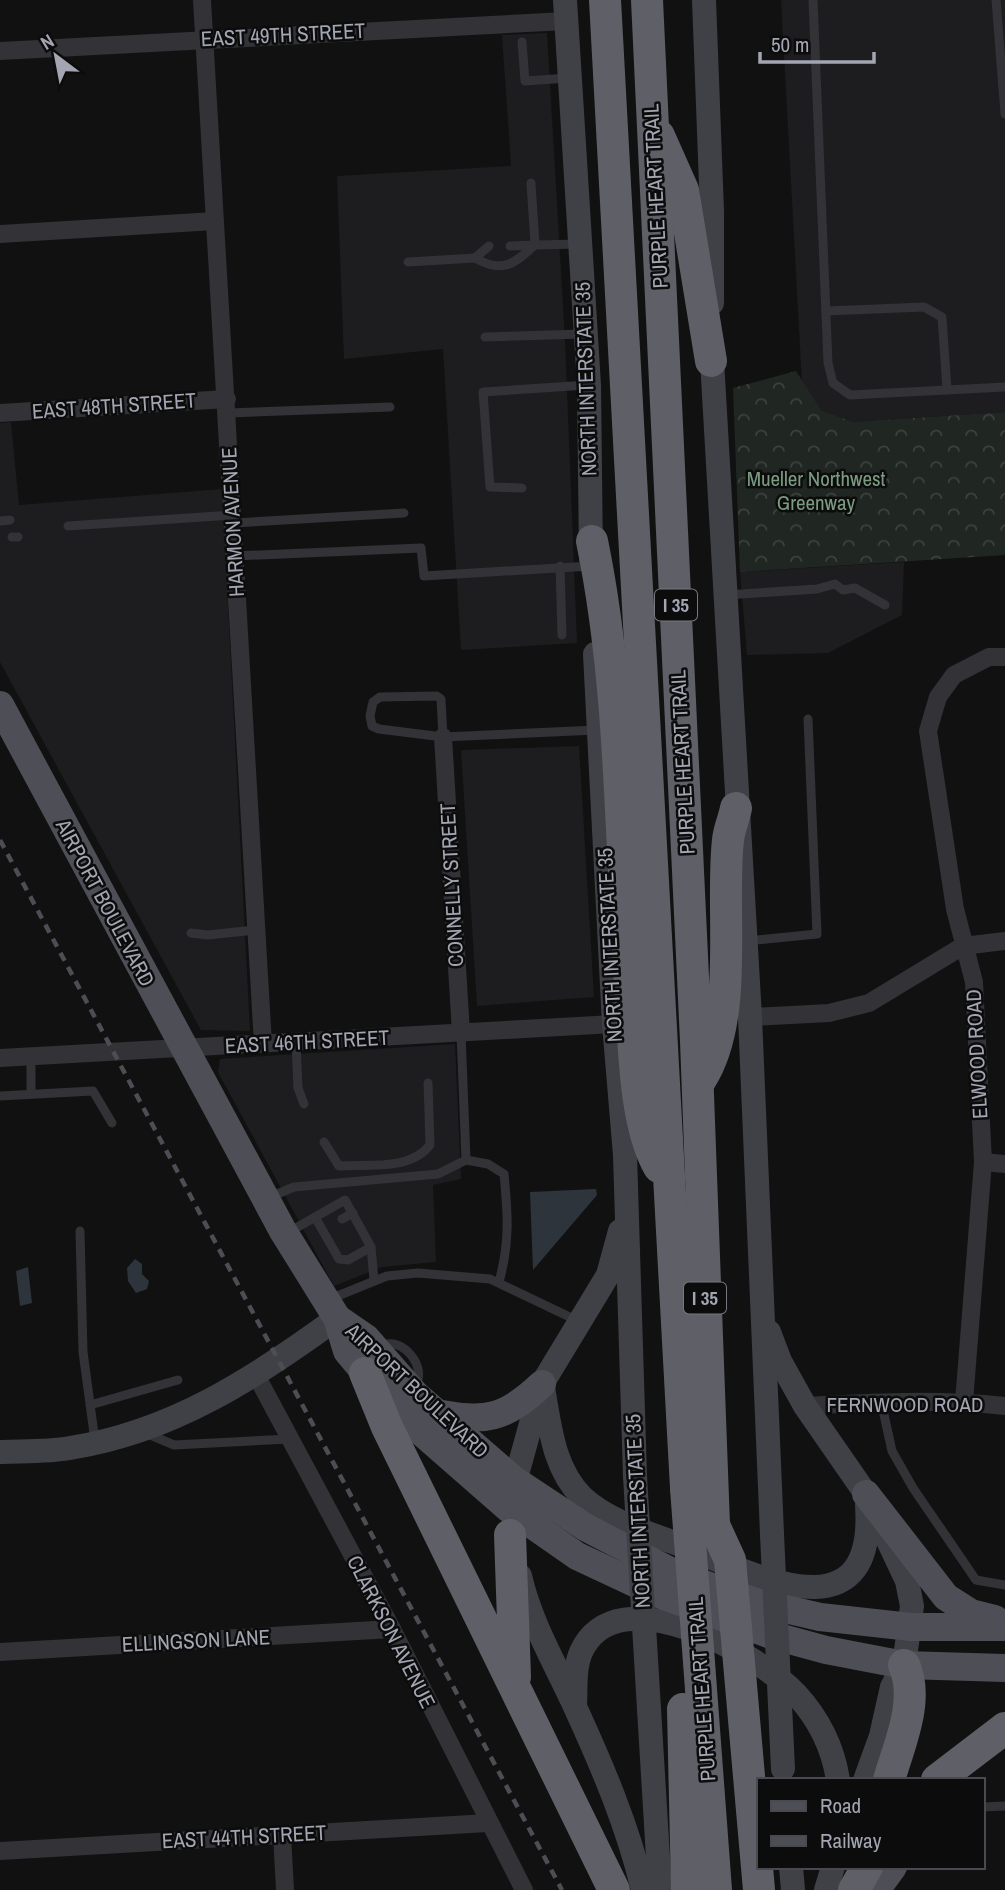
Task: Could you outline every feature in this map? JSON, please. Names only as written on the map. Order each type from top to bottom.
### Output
[{"type":"highway","name":"PURPLE HEART TRAIL","points":[[605,0],[686,1488],[716,1890]]},
{"type":"highway","name":"PURPLE HEART TRAIL","points":[[647,0],[714,1518],[736,1890]]},
{"type":"highway","points":[[652,124],[670,155],[683,190],[711,361]]},
{"type":"highway","points":[[592,553],[606,609],[613,677],[629,963],[640,1097],[650,1151],[671,1189]]},
{"type":"highway","points":[[697,1086],[710,1065],[719,1037],[728,839],[736,808]]},
{"type":"highway","points":[[370,1362],[516,1690],[614,1890]]},
{"type":"highway","name":"PURPLE HEART TRAIL","points":[[686,1488],[677,1553],[687,1890]]},
{"type":"highway","name":"PURPLE HEART TRAIL","points":[[714,1518],[730,1560],[757,1867]]},
{"type":"highway","points":[[509,1522],[516,1690]]},
{"type":"highway","points":[[890,1778],[909,1705],[909,1677],[904,1665]]},
{"type":"highway","points":[[940,1778],[1005,1730]]},
{"type":"highway","name":"PURPLE HEART TRAIL","points":[[757,1869],[759,1890]]},
{"type":"highway","points":[[853,1890],[859,1869]]},
{"type":"highway","points":[[853,1890],[866,1869]]},
{"type":"main road","points":[[707,7],[712,211],[711,361],[750,1017],[761,1310],[784,1775]]},
{"type":"main road","name":"NORTH INTERSTATE 35","points":[[566,11],[589,385],[599,730],[626,1207],[635,1476],[660,1890]]},
{"type":"main road","name":"AIRPORT BOULEVARD","points":[[0,705],[265,1199],[331,1310],[347,1351],[370,1362],[412,1390],[513,1480],[585,1527],[678,1575],[759,1603],[820,1618],[911,1627],[1005,1627]]},
{"type":"main road","points":[[626,1207],[608,1275],[542,1384],[513,1480],[509,1522],[523,1592],[625,1826],[643,1890]]},
{"type":"main road","points":[[0,1452],[69,1449],[95,1443],[139,1431],[208,1404],[256,1376],[331,1310]]},
{"type":"main road","points":[[761,1310],[780,1361],[805,1406],[866,1494],[946,1597],[971,1613],[1005,1621]]},
{"type":"main road","name":"AIRPORT BOULEVARD","points":[[370,1362],[411,1424],[509,1522],[577,1556],[656,1593],[771,1635],[826,1650],[904,1665],[1005,1668]]},
{"type":"main road","points":[[436,1413],[475,1419],[492,1418],[511,1410],[542,1384]]},
{"type":"main road","points":[[542,1384],[558,1461],[582,1496],[618,1520],[756,1576],[801,1589],[817,1589],[845,1576],[865,1552],[869,1535],[866,1494]]},
{"type":"main road","points":[[866,1494],[907,1581],[912,1606],[904,1665],[892,1687],[881,1736],[866,1778]]},
{"type":"main road","points":[[575,1707],[577,1667],[581,1651],[605,1627],[630,1620],[688,1628],[713,1636],[743,1653],[772,1672],[795,1693],[822,1731],[837,1778]]},
{"type":"main road","points":[[966,1778],[1005,1730]]},
{"type":"main road","points":[[791,1869],[793,1890]]},
{"type":"main road","points":[[826,1890],[832,1869]]},
{"type":"main road","points":[[876,1890],[892,1869]]},
{"type":"street","name":"HARMON AVENUE","points":[[202,0],[263,1044]]},
{"type":"street","name":"EAST 49TH STREET","points":[[0,51],[204,39],[566,11]]},
{"type":"street","points":[[0,234],[215,221]]},
{"type":"street","name":"EAST 48TH STREET","points":[[0,413],[227,406]]},
{"type":"street","name":"ELWOOD ROAD","points":[[964,1402],[983,1162],[974,982],[963,946],[928,731],[938,698],[954,675],[989,657],[1005,657]]},
{"type":"street","name":"CONNELLY STREET","points":[[443,737],[461,1033]]},
{"type":"street","points":[[750,1017],[829,1013],[869,1003],[963,946],[1005,941]]},
{"type":"street","name":"EAST 46TH STREET","points":[[0,1058],[614,1024]]},
{"type":"street","points":[[983,1162],[1005,1164]]},
{"type":"street","name":"CLARKSON AVENUE","points":[[256,1376],[391,1629],[524,1890]]},
{"type":"street","name":"FERNWOOD ROAD","points":[[805,1406],[881,1401],[964,1402],[1005,1406]]},
{"type":"street","name":"ELLINGSON LANE","points":[[0,1652],[391,1629]]},
{"type":"street","name":"EAST 44TH STREET","points":[[0,1851],[488,1823]]},
{"type":"street","points":[[282,1835],[285,1890]]},
{"type":"lane","points":[[813,0],[828,363],[833,383],[850,396],[1005,387]]},
{"type":"lane","points":[[996,0],[1005,114]]},
{"type":"lane","points":[[522,42],[525,81],[570,78]]},
{"type":"lane","points":[[531,183],[535,245]]},
{"type":"lane","points":[[510,246],[580,244]]},
{"type":"lane","points":[[408,262],[475,258],[489,266],[514,265],[535,245]]},
{"type":"lane","points":[[475,258],[489,246]]},
{"type":"lane","points":[[826,311],[924,307],[934,310],[942,317],[947,390]]},
{"type":"lane","points":[[485,337],[586,334]]},
{"type":"lane","points":[[522,488],[489,487],[484,392],[589,385]]},
{"type":"lane","points":[[227,406],[390,407]]},
{"type":"lane","points":[[68,526],[404,513]]},
{"type":"lane","points":[[235,556],[421,548],[424,576],[559,566],[592,553]]},
{"type":"lane","points":[[559,566],[562,635]]},
{"type":"lane","points":[[724,595],[817,589],[835,584],[843,590],[855,588],[886,605]]},
{"type":"lane","points":[[443,737],[441,699],[437,696],[380,698],[373,702],[370,716],[372,726],[380,730],[443,737],[599,730]]},
{"type":"lane","points":[[745,941],[817,933],[808,719]]},
{"type":"lane","points":[[191,933],[208,935],[255,930]]},
{"type":"lane","points":[[461,1033],[466,1160]]},
{"type":"lane","points":[[296,1042],[298,1088],[304,1104]]},
{"type":"lane","points":[[30,1057],[31,1094]]},
{"type":"lane","points":[[324,1142],[339,1166],[402,1163],[413,1160],[430,1145],[428,1083]]},
{"type":"lane","points":[[0,1096],[93,1091],[112,1123]]},
{"type":"lane","points":[[265,1199],[294,1186],[438,1174],[466,1160],[488,1164],[504,1174],[508,1248],[499,1282]]},
{"type":"lane","points":[[285,1235],[345,1200],[371,1247],[374,1280]]},
{"type":"lane","points":[[342,1219],[353,1213]]},
{"type":"lane","points":[[315,1217],[325,1229],[339,1259],[348,1260],[371,1247]]},
{"type":"lane","points":[[351,1236],[362,1230]]},
{"type":"lane","points":[[80,1231],[83,1352],[95,1443]]},
{"type":"lane","points":[[331,1310],[374,1280],[418,1273],[490,1279],[580,1322]]},
{"type":"lane","points":[[90,1405],[178,1380]]},
{"type":"lane","points":[[881,1401],[892,1451],[913,1488],[976,1580],[1005,1586]]},
{"type":"lane","points":[[139,1431],[173,1445],[289,1439]]},
{"type":"lane","points":[[984,1807],[1005,1806]]},
{"type":"shaded area","points":[[781,0],[1005,0],[1005,412],[853,422],[821,410],[802,383]]},
{"type":"shaded area","points":[[547,33],[565,340],[577,643],[461,650],[443,349],[344,359],[337,176],[511,166],[502,35]]},
{"type":"shaded area","points":[[11,422],[19,505],[222,489],[250,1031],[201,1030],[0,662],[0,423]]},
{"type":"shaded area","points":[[904,562],[902,615],[828,653],[747,655],[740,572]]},
{"type":"shaded area","points":[[579,746],[594,997],[477,1006],[461,750]]},
{"type":"shaded area","points":[[455,1044],[461,1179],[433,1185],[436,1262],[382,1267],[334,1286],[218,1072],[220,1059]]},
{"type":"shaded area","points":[[596,1189],[597,1195],[533,1270],[530,1192]]},
{"type":"shaded area","points":[[135,1259],[142,1264],[142,1274],[149,1281],[147,1289],[136,1293],[128,1281],[127,1268]]},
{"type":"shaded area","points":[[28,1267],[32,1303],[20,1306],[16,1271]]},
{"type":"green space","name":"Mueller Northwest Greenway","points":[[796,371],[821,410],[853,422],[1005,412],[1005,555],[740,572],[733,388]]},
{"type":"railway","points":[[0,840],[562,1890]]}]
